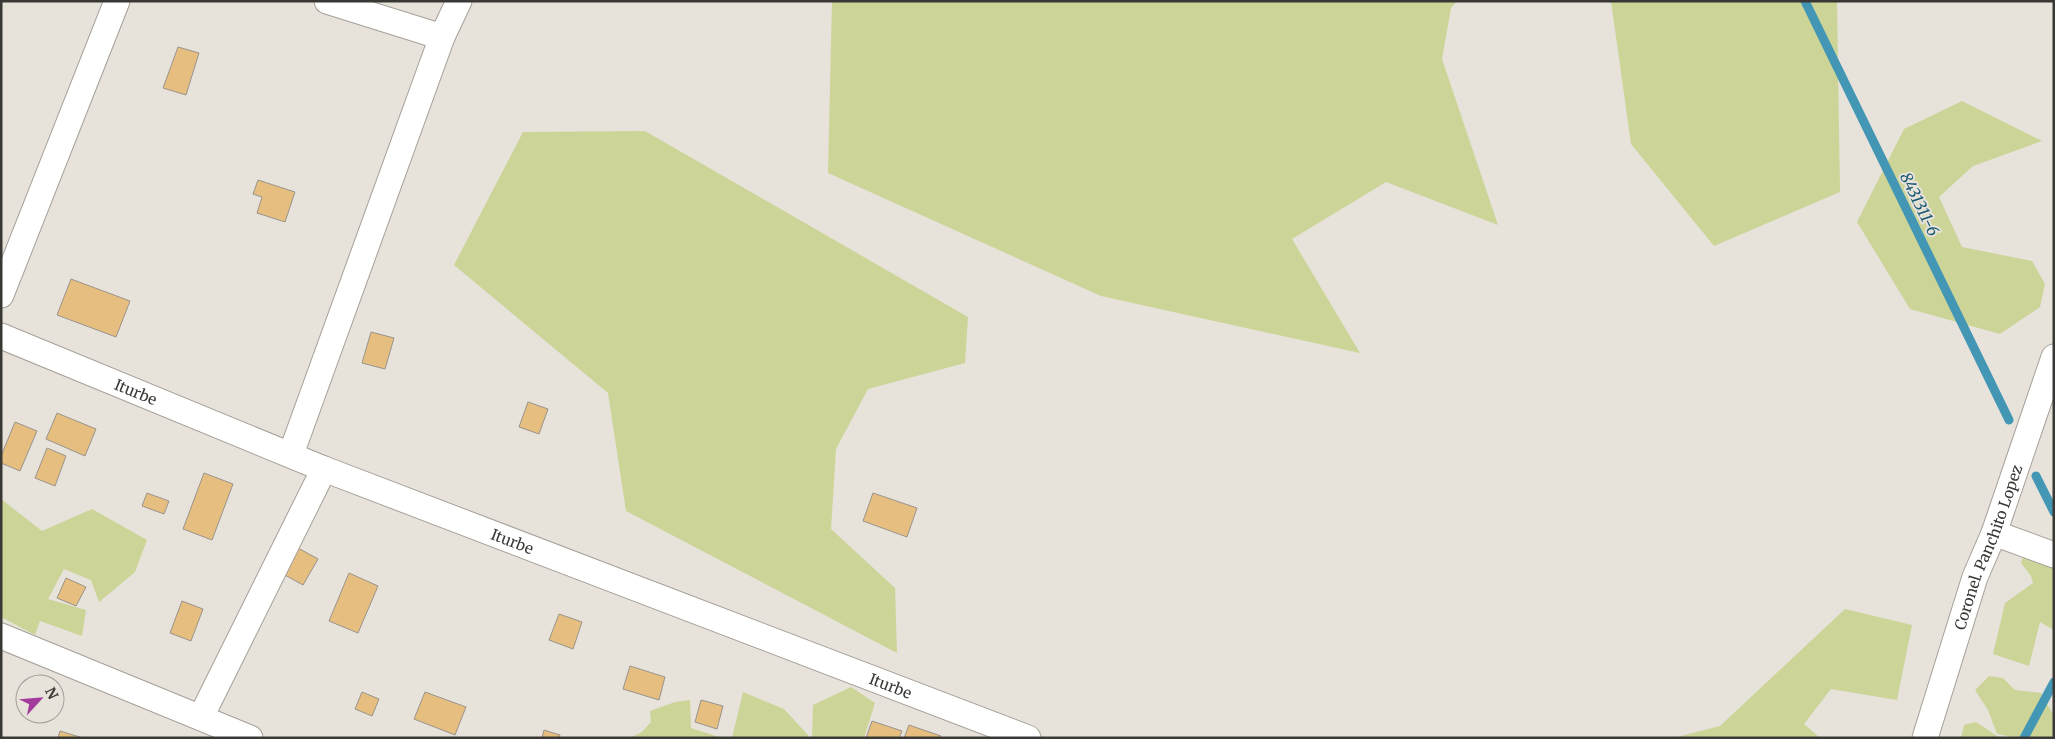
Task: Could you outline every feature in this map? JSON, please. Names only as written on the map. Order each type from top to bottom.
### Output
[{"type":"street","points":[[1,295],[117,1]]},
{"type":"street","points":[[327,1],[442,37]]},
{"type":"street","points":[[291,454],[442,37],[459,1]]},
{"type":"street","name":"Iturbe","points":[[1,336],[324,469],[1028,738]]},
{"type":"street","name":"Coronel. Panchito Lopez","points":[[1925,738],[1975,577],[1994,532],[2054,357]]},
{"type":"street","points":[[201,718],[324,469]]},
{"type":"street","points":[[1994,532],[2054,556]]},
{"type":"street","points":[[1,636],[250,738]]},
{"type":"green space","points":[[832,1],[1457,1],[1451,8],[1442,59],[1498,225],[1386,182],[1292,239],[1360,353],[1101,296],[828,173]]},
{"type":"green space","points":[[1611,1],[1837,1],[1840,192],[1714,246],[1631,144]]},
{"type":"green space","points":[[1962,101],[2042,141],[1973,166],[1939,197],[1962,247],[2032,261],[2045,284],[2040,307],[2000,334],[1910,309],[1857,222],[1904,129]]},
{"type":"green space","points":[[645,131],[968,317],[965,363],[868,389],[836,449],[831,529],[895,588],[897,653],[626,511],[608,393],[454,265],[523,132]]},
{"type":"green space","points":[[1,499],[42,531],[92,509],[147,540],[135,572],[99,602],[91,580],[64,569],[48,599],[86,610],[82,636],[40,621],[35,635],[1,617]]},
{"type":"green space","points":[[2026,548],[2054,564],[2054,630],[2040,622],[2029,666],[1993,654],[2005,603],[2033,583],[2031,576],[2021,563]]},
{"type":"green space","points":[[1845,609],[1912,625],[1897,700],[1831,689],[1804,724],[1820,738],[1673,738],[1720,726]]},
{"type":"green space","points":[[1989,676],[2003,678],[2015,690],[2041,693],[2054,716],[2054,738],[2017,738],[1997,734],[1988,710],[1975,690]]},
{"type":"green space","points":[[851,687],[875,703],[864,738],[812,738],[813,705]]},
{"type":"green space","points":[[743,692],[784,709],[808,735],[808,738],[732,738]]},
{"type":"green space","points":[[690,700],[691,728],[722,738],[630,738],[642,732],[651,722],[650,711],[675,702]]},
{"type":"green space","points":[[1976,722],[2000,738],[1961,738],[1964,725]]},
{"type":"building","points":[[178,47],[199,53],[186,95],[163,88]]},
{"type":"building","points":[[258,180],[295,192],[285,222],[257,213],[262,197],[253,194]]},
{"type":"building","points":[[71,279],[130,301],[116,337],[57,315]]},
{"type":"building","points":[[371,332],[394,338],[385,369],[362,363]]},
{"type":"building","points":[[528,402],[548,409],[539,434],[519,427]]},
{"type":"building","points":[[57,413],[96,429],[85,456],[46,439]]},
{"type":"building","points":[[15,422],[37,431],[20,471],[1,463],[1,456]]},
{"type":"building","points":[[47,448],[66,456],[55,486],[35,478]]},
{"type":"building","points":[[204,473],[233,484],[212,540],[183,529]]},
{"type":"building","points":[[147,493],[169,501],[164,514],[142,506]]},
{"type":"building","points":[[873,493],[917,508],[907,537],[863,521]]},
{"type":"building","points":[[289,543],[318,559],[303,585],[283,574]]},
{"type":"building","points":[[349,573],[378,586],[358,633],[329,621]]},
{"type":"building","points":[[66,578],[86,587],[76,606],[57,598]]},
{"type":"building","points":[[182,601],[203,609],[191,641],[170,633]]},
{"type":"building","points":[[559,614],[582,622],[573,649],[549,640]]},
{"type":"building","points":[[630,666],[665,677],[659,700],[623,689]]},
{"type":"building","points":[[362,692],[379,699],[372,716],[355,709]]},
{"type":"building","points":[[425,692],[466,707],[455,735],[414,719]]},
{"type":"building","points":[[701,700],[723,706],[717,729],[695,722]]},
{"type":"building","points":[[872,721],[902,731],[899,738],[866,738]]},
{"type":"building","points":[[909,725],[941,736],[940,738],[904,738]]},
{"type":"building","points":[[544,730],[560,735],[559,738],[542,738]]},
{"type":"building","points":[[60,731],[83,738],[58,738]]},
{"type":"waterway","name":"8431311-6","points":[[1805,1],[2009,420]]},
{"type":"waterway","name":"8431311-6","points":[[2036,476],[2054,512]]},
{"type":"waterway","points":[[2024,738],[2054,682]]}]
